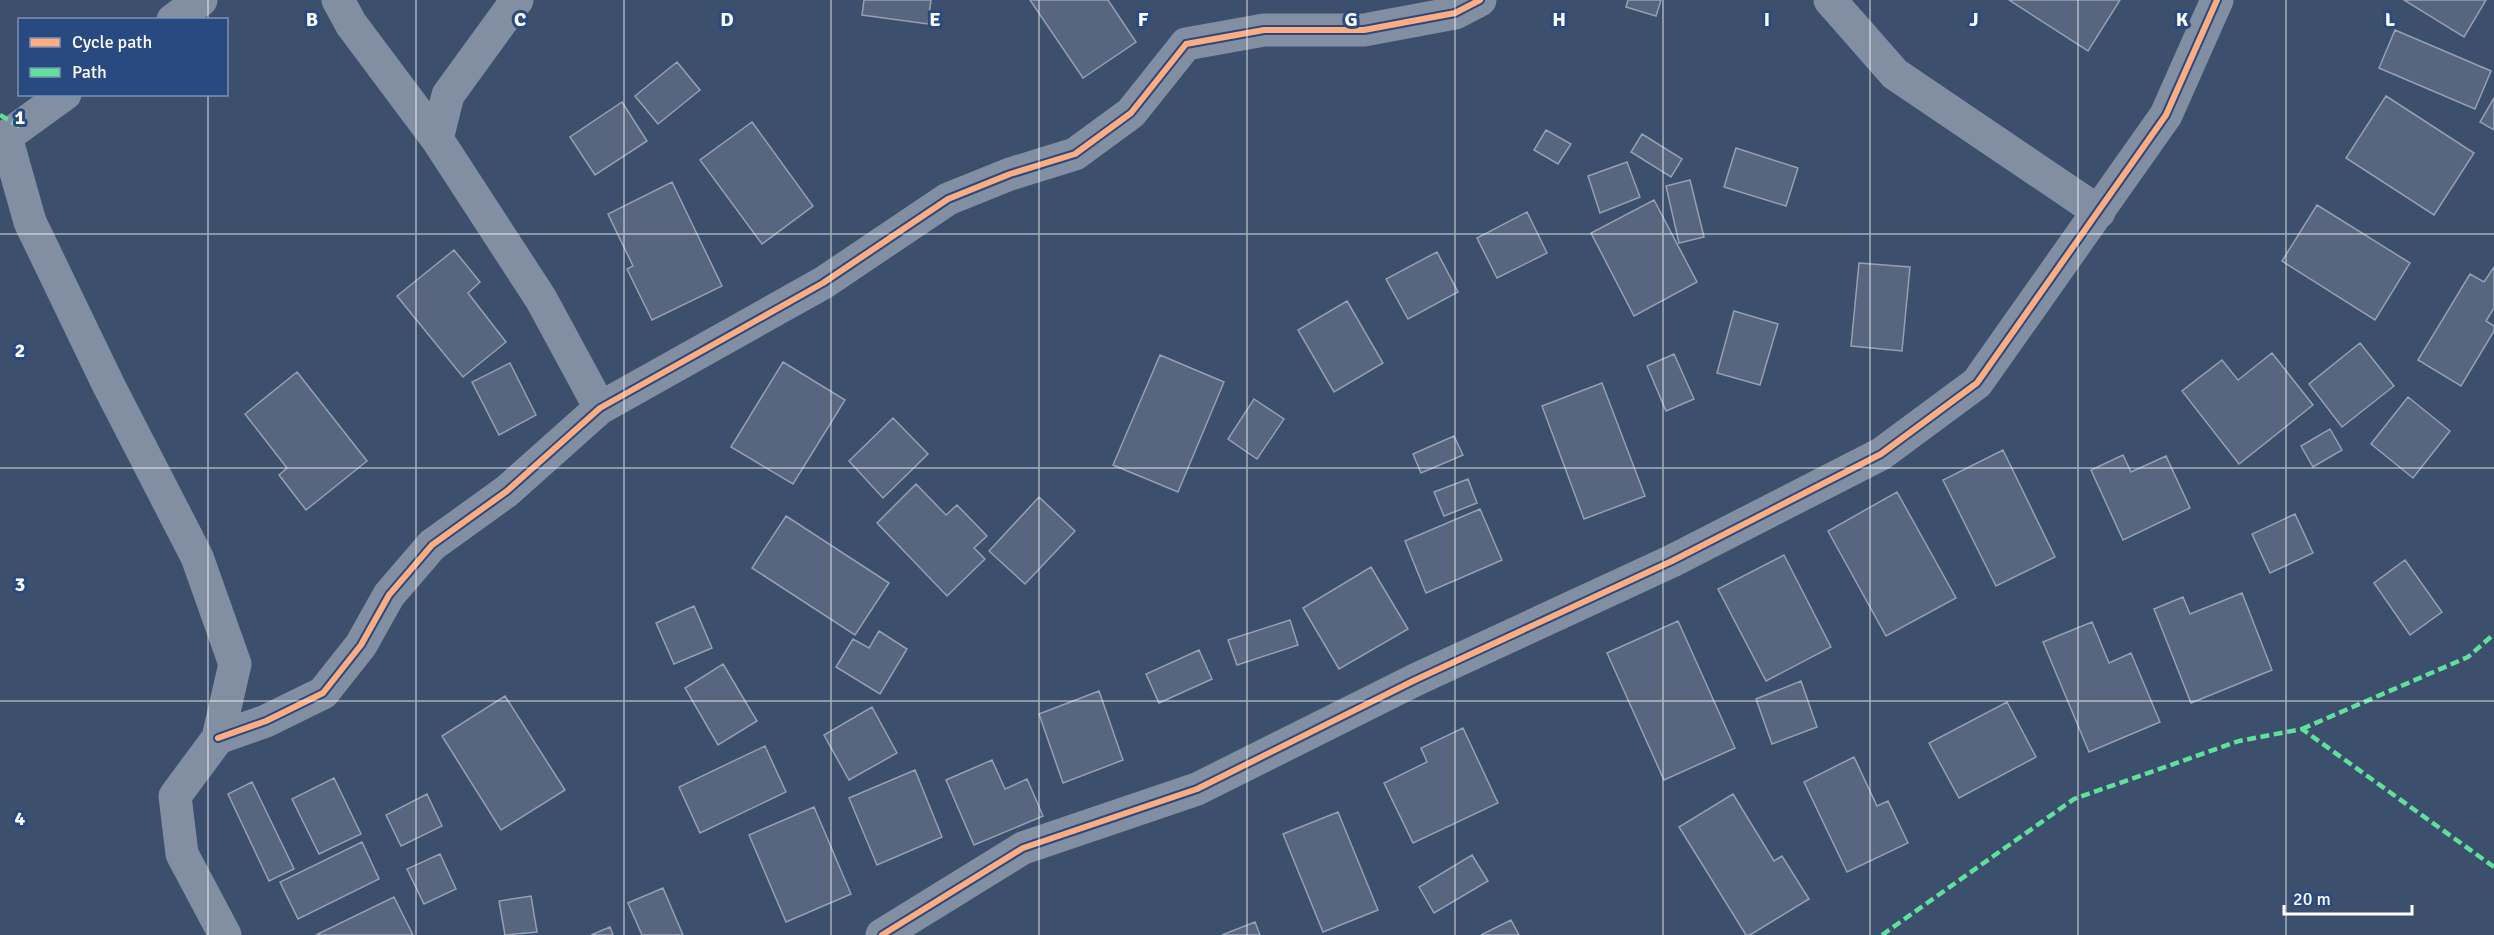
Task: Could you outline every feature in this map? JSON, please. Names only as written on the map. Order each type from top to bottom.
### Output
[{"type":"street","points":[[176,18],[201,0]]},
{"type":"street","points":[[338,0],[351,24],[437,139],[541,299],[600,408]]},
{"type":"street","points":[[437,139],[448,95],[517,0]]},
{"type":"street","points":[[218,738],[266,721],[323,693],[361,645],[388,595],[432,545],[507,491],[600,408],[823,283],[948,199],[1010,174],[1075,154],[1131,113],[1186,44],[1264,30],[1364,30],[1455,13],[1480,0]]},
{"type":"street","points":[[1830,0],[1895,74],[2099,212]]},
{"type":"street","points":[[882,935],[1023,848],[1197,789],[1415,680],[1672,561],[1881,454],[1977,383],[2166,115],[2217,0]]},
{"type":"street","points":[[63,96],[3,139],[30,222],[109,386],[197,557],[235,664],[218,738],[175,796],[182,854],[225,935]]},
{"type":"building","points":[[864,0],[931,0],[928,24],[862,15]]},
{"type":"building","points":[[1030,0],[1108,0],[1136,42],[1083,78]]},
{"type":"building","points":[[1628,0],[1661,0],[1656,16],[1626,7]]},
{"type":"building","points":[[2009,0],[2120,0],[2088,51]]},
{"type":"building","points":[[2404,0],[2486,0],[2464,37]]},
{"type":"building","points":[[2395,30],[2491,71],[2475,109],[2379,68]]},
{"type":"building","points":[[677,62],[700,90],[658,124],[635,96]]},
{"type":"building","points":[[2386,96],[2474,153],[2434,215],[2346,158]]},
{"type":"building","points":[[2494,98],[2494,130],[2480,122]]},
{"type":"building","points":[[622,102],[647,141],[595,175],[570,137]]},
{"type":"building","points":[[752,122],[813,206],[762,244],[700,160]]},
{"type":"building","points":[[1546,130],[1571,144],[1558,164],[1534,150]]},
{"type":"building","points":[[1642,134],[1682,159],[1671,177],[1631,152]]},
{"type":"building","points":[[1736,148],[1798,168],[1786,206],[1724,187]]},
{"type":"building","points":[[1627,162],[1640,197],[1600,213],[1588,176]]},
{"type":"building","points":[[1690,180],[1704,237],[1679,243],[1666,186]]},
{"type":"building","points":[[672,182],[722,286],[652,320],[627,269],[633,266],[608,214]]},
{"type":"building","points":[[1654,200],[1697,282],[1634,316],[1591,233]]},
{"type":"building","points":[[2317,205],[2410,263],[2375,320],[2282,261]]},
{"type":"building","points":[[1527,212],[1547,253],[1497,278],[1477,238]]},
{"type":"building","points":[[454,250],[480,282],[468,293],[506,342],[463,377],[397,296]]},
{"type":"building","points":[[1437,252],[1458,292],[1408,319],[1386,279]]},
{"type":"building","points":[[1859,263],[1910,267],[1902,351],[1851,346]]},
{"type":"building","points":[[2494,267],[2494,308],[2486,321],[2494,326],[2494,331],[2461,386],[2418,360],[2470,274],[2484,282]]},
{"type":"building","points":[[1347,301],[1383,363],[1334,392],[1298,330]]},
{"type":"building","points":[[1734,311],[1778,324],[1760,385],[1717,373]]},
{"type":"building","points":[[2360,343],[2394,386],[2342,427],[2309,384]]},
{"type":"building","points":[[2272,353],[2313,405],[2239,464],[2182,391],[2222,360],[2238,380]]},
{"type":"building","points":[[1674,354],[1694,399],[1666,411],[1647,366]]},
{"type":"building","points":[[1160,355],[1224,382],[1178,492],[1113,465]]},
{"type":"building","points":[[783,362],[845,400],[793,484],[731,447]]},
{"type":"building","points":[[510,363],[536,415],[499,435],[472,382]]},
{"type":"building","points":[[297,372],[367,461],[306,510],[279,475],[287,468],[245,414]]},
{"type":"building","points":[[1602,383],[1645,496],[1584,519],[1542,406]]},
{"type":"building","points":[[2408,397],[2450,431],[2413,478],[2371,444]]},
{"type":"building","points":[[1254,399],[1284,419],[1257,459],[1228,439]]},
{"type":"building","points":[[893,418],[928,454],[883,498],[849,461]]},
{"type":"building","points":[[2330,429],[2342,450],[2313,467],[2301,446]]},
{"type":"building","points":[[1454,436],[1463,455],[1421,473],[1413,454]]},
{"type":"building","points":[[2003,450],[2055,557],[1996,586],[1943,480]]},
{"type":"building","points":[[2123,455],[2131,472],[2166,456],[2190,508],[2123,540],[2091,470]]},
{"type":"building","points":[[1468,479],[1477,503],[1444,516],[1434,492]]},
{"type":"building","points":[[916,484],[946,515],[957,505],[987,536],[974,548],[985,559],[947,596],[877,523]]},
{"type":"building","points":[[1897,492],[1956,598],[1886,636],[1828,531]]},
{"type":"building","points":[[1039,497],[1075,531],[1025,584],[989,551]]},
{"type":"building","points":[[1480,509],[1502,560],[1426,593],[1405,541]]},
{"type":"building","points":[[2295,514],[2313,553],[2270,573],[2252,534]]},
{"type":"building","points":[[786,516],[889,583],[855,635],[752,568]]},
{"type":"building","points":[[1784,555],[1831,647],[1766,681],[1718,589]]},
{"type":"building","points":[[2405,560],[2442,612],[2410,635],[2374,583]]},
{"type":"building","points":[[1371,567],[1408,629],[1339,669],[1303,608]]},
{"type":"building","points":[[2242,593],[2272,670],[2191,703],[2154,609],[2183,597],[2190,614]]},
{"type":"building","points":[[694,606],[712,648],[674,664],[656,623]]},
{"type":"building","points":[[1290,620],[1298,645],[1237,665],[1228,640]]},
{"type":"building","points":[[1678,621],[1735,748],[1664,780],[1607,653]]},
{"type":"building","points":[[2092,622],[2109,663],[2131,653],[2160,722],[2089,752],[2043,642]]},
{"type":"building","points":[[879,631],[907,649],[880,694],[836,667],[853,639],[869,648]]},
{"type":"building","points":[[1199,650],[1212,679],[1159,703],[1146,674]]},
{"type":"building","points":[[723,664],[757,721],[718,745],[685,688]]},
{"type":"building","points":[[1801,681],[1817,727],[1772,744],[1756,699]]},
{"type":"building","points":[[1099,691],[1123,760],[1063,783],[1039,714]]},
{"type":"building","points":[[505,696],[565,790],[501,830],[442,736]]},
{"type":"building","points":[[2007,702],[2036,757],[1959,798],[1929,743]]},
{"type":"building","points":[[872,707],[897,753],[849,780],[824,735]]},
{"type":"building","points":[[1463,728],[1498,803],[1413,843],[1384,783],[1427,762],[1421,748]]},
{"type":"building","points":[[765,746],[786,792],[700,833],[679,787]]},
{"type":"building","points":[[1854,757],[1877,806],[1888,801],[1908,843],[1847,872],[1804,782]]},
{"type":"building","points":[[992,760],[1005,789],[1027,779],[1043,816],[974,845],[946,780]]},
{"type":"building","points":[[915,770],[942,837],[877,865],[849,798]]},
{"type":"building","points":[[334,778],[361,834],[319,854],[292,799]]},
{"type":"building","points":[[252,782],[294,869],[269,881],[228,794]]},
{"type":"building","points":[[427,794],[442,826],[401,846],[386,815]]},
{"type":"building","points":[[1733,794],[1774,861],[1782,856],[1809,899],[1750,935],[1746,935],[1679,827]]},
{"type":"building","points":[[814,807],[851,894],[786,922],[749,835]]},
{"type":"building","points":[[1338,812],[1378,910],[1323,932],[1283,834]]},
{"type":"building","points":[[362,842],[379,879],[298,919],[280,882]]},
{"type":"building","points":[[440,854],[456,889],[424,904],[407,869]]},
{"type":"building","points":[[1472,855],[1488,881],[1434,913],[1419,887]]},
{"type":"building","points":[[663,888],[683,935],[642,935],[628,903]]},
{"type":"building","points":[[531,896],[537,932],[505,935],[499,901]]},
{"type":"building","points":[[394,897],[413,935],[316,935]]},
{"type":"building","points":[[1511,920],[1519,935],[1481,935]]},
{"type":"building","points":[[1255,922],[1260,935],[1222,935]]},
{"type":"building","points":[[610,927],[613,935],[591,935]]},
{"type":"marked path","points":[[0,115],[20,127]]},
{"type":"marked path","points":[[2302,729],[2468,657],[2494,634]]},
{"type":"marked path","points":[[1882,935],[2074,799],[2239,741],[2302,729],[2494,867]]},
{"type":"cycle path","points":[[218,738],[266,721],[323,693],[361,645],[389,595],[432,545],[507,491],[600,408],[823,283],[948,199],[1010,174],[1075,154],[1131,113],[1186,44],[1264,30],[1364,30],[1455,13],[1480,0]]},
{"type":"cycle path","points":[[882,935],[1023,848],[1197,789],[1415,680],[1672,561],[1881,454],[1977,383],[2166,115],[2217,0]]}]
